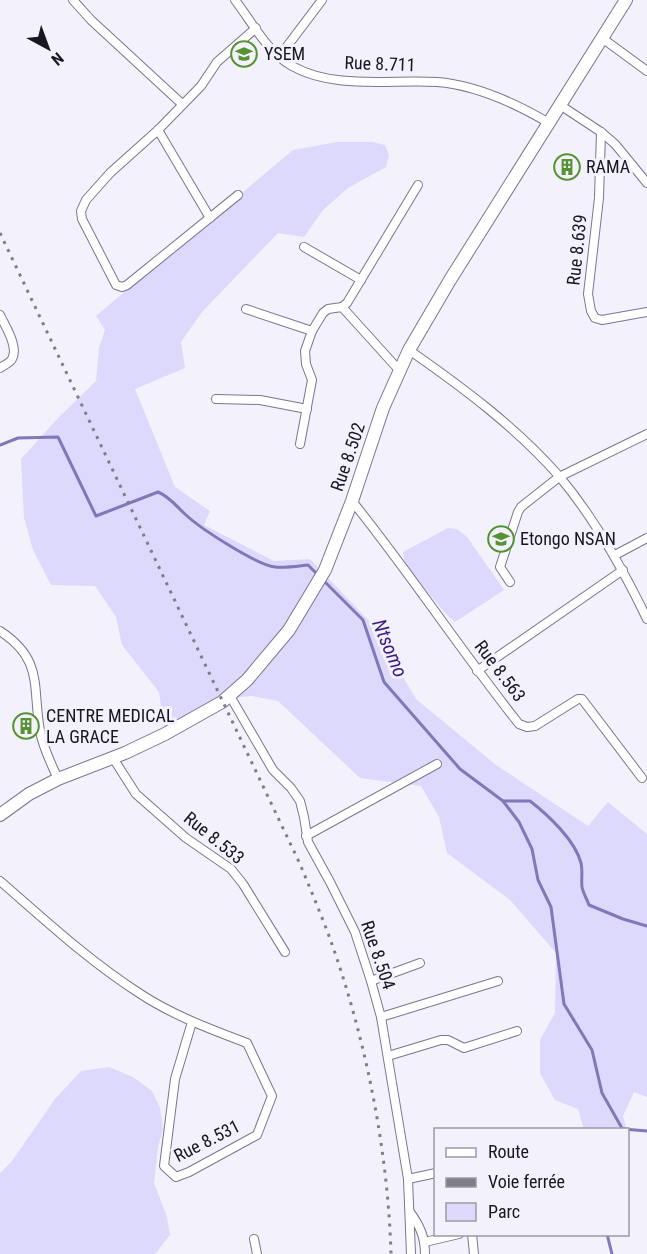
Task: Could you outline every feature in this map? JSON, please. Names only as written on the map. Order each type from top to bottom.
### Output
[{"type":"main road","name":"Rue 8.502","points":[[1,812],[58,779],[165,734],[230,696],[247,680],[289,630],[325,570],[352,501],[383,408],[409,351],[450,280],[626,0]]},
{"type":"street","points":[[73,0],[91,20],[182,104]]},
{"type":"street","name":"Rue 8.711","points":[[235,0],[279,57],[292,66],[327,77],[364,81],[456,84],[518,105],[549,123]]},
{"type":"street","points":[[279,57],[322,0]]},
{"type":"street","points":[[238,195],[122,287],[116,285],[82,219],[81,211],[86,200],[110,173],[158,130],[201,86],[217,62],[256,28]]},
{"type":"street","points":[[602,38],[647,70]]},
{"type":"street","points":[[560,105],[601,132],[631,162],[647,183]]},
{"type":"street","points":[[158,130],[210,218]]},
{"type":"street","name":"Rue 8.639","points":[[601,132],[599,198],[588,294],[591,311],[595,318],[602,320],[647,312]]},
{"type":"street","points":[[300,444],[312,380],[306,364],[305,351],[312,331],[328,309],[342,307],[347,303],[418,184]]},
{"type":"street","points":[[304,247],[361,280]]},
{"type":"street","points":[[342,307],[399,370]]},
{"type":"street","points":[[246,309],[312,331]]},
{"type":"street","points":[[0,315],[14,352],[11,360],[0,368]]},
{"type":"street","points":[[409,351],[498,417],[560,477],[615,555],[647,619]]},
{"type":"street","points":[[216,399],[260,400],[307,409]]},
{"type":"street","points":[[510,582],[500,567],[518,512],[560,477],[647,434]]},
{"type":"street","name":"Rue 8.563","points":[[352,501],[428,600],[477,671],[519,724],[527,727],[535,726],[578,699],[582,699],[642,778]]},
{"type":"street","points":[[615,555],[647,538]]},
{"type":"street","points":[[477,671],[623,570]]},
{"type":"street","points":[[0,631],[12,639],[26,655],[33,671],[40,730],[45,751],[58,779]]},
{"type":"street","name":"Rue 8.504","points":[[230,696],[273,770],[300,801],[306,836],[355,932],[371,981],[381,1017],[408,1179],[411,1254]]},
{"type":"street","name":"Rue 8.533","points":[[112,758],[136,794],[186,838],[231,869],[243,884],[285,952]]},
{"type":"street","points":[[306,836],[437,764]]},
{"type":"street","name":"Rue 8.531","points":[[0,881],[80,949],[139,994],[192,1022],[247,1042],[272,1096],[257,1135],[176,1177],[164,1166],[175,1079],[192,1022]]},
{"type":"street","points":[[371,981],[420,963]]},
{"type":"street","points":[[381,1017],[498,981]]},
{"type":"street","points":[[388,1056],[441,1040],[448,1040],[464,1048],[517,1031]]},
{"type":"street","points":[[408,1179],[434,1173]]},
{"type":"street","points":[[409,1212],[420,1226],[425,1242],[425,1254]]},
{"type":"street","points":[[425,1242],[450,1236]]},
{"type":"street","points":[[472,1236],[474,1254]]},
{"type":"street","points":[[254,1239],[257,1254]]},
{"type":"green space","points":[[337,142],[372,142],[385,145],[389,155],[386,167],[348,188],[323,210],[304,237],[278,233],[202,312],[181,342],[185,368],[135,389],[175,487],[210,511],[204,525],[274,561],[310,559],[371,623],[416,699],[496,765],[588,826],[608,802],[647,834],[647,1097],[634,1092],[623,1116],[626,1128],[584,1128],[578,1109],[555,1100],[540,1073],[540,1040],[555,1013],[556,953],[510,900],[447,853],[439,817],[421,786],[360,778],[278,701],[252,696],[227,698],[165,734],[159,692],[122,645],[116,617],[95,586],[51,585],[33,550],[24,518],[21,459],[96,381],[99,348],[105,330],[96,316],[293,150]]},
{"type":"green space","points":[[448,528],[457,529],[467,537],[504,590],[455,622],[405,564],[403,552]]},
{"type":"green space","points":[[109,1067],[133,1077],[152,1091],[160,1108],[163,1129],[158,1147],[154,1183],[167,1217],[170,1235],[155,1254],[0,1254],[0,1173],[12,1161],[55,1099],[81,1071]]},
{"type":"waterway","name":"Ntsomo","points":[[0,445],[18,438],[58,437],[96,516],[158,492],[229,546],[275,567],[308,565],[318,575]]},
{"type":"waterway","name":"Ntsomo","points":[[322,579],[363,620],[384,682],[460,769],[503,801],[519,822],[532,849],[538,880],[551,907],[564,1004],[592,1050],[602,1093],[622,1128]]},
{"type":"waterway","points":[[503,801],[530,801],[567,837],[581,863],[582,887],[589,905],[647,926]]},
{"type":"waterway","points":[[629,1130],[647,1131]]},
{"type":"waterway","name":"Ntsomo","points":[[608,1236],[612,1254]]},
{"type":"railway","points":[[0,233],[300,864],[326,927],[364,1052],[380,1133],[391,1254]]},
{"type":"place","name":"YSEM","points":[[244,54]]},
{"type":"place","name":"RAMA","points":[[567,167]]},
{"type":"place","name":"Etongo NSAN","points":[[501,539]]},
{"type":"place","name":"CENTRE MEDICAL LA GRACE","points":[[26,726]]}]
